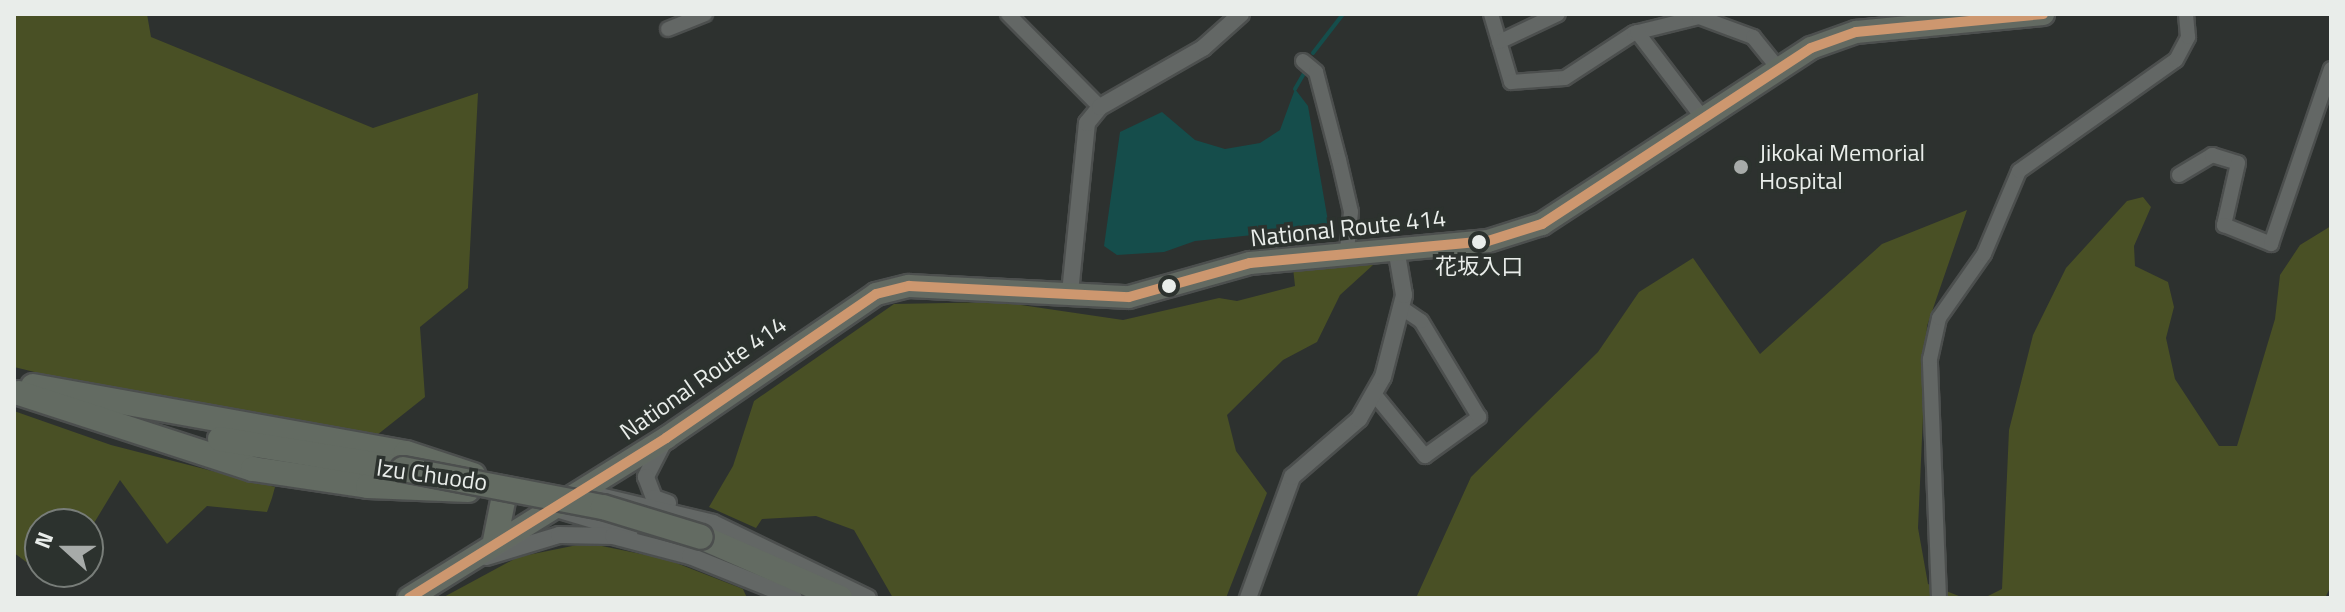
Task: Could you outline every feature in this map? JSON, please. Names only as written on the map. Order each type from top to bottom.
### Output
[{"type":"highway","name":"National Route 414","points":[[409,598],[453,565],[666,438],[876,294],[909,286],[1129,297],[1250,263],[1347,250],[1488,241],[1542,224],[1778,68],[1856,32],[1962,19],[2043,14]]},
{"type":"highway","name":"Izu Chuodo","points":[[20,388],[231,442],[603,507],[700,540],[840,598]]},
{"type":"highway","points":[[20,388],[406,453],[479,477],[578,493]]},
{"type":"highway","points":[[20,388],[253,469],[504,496],[553,508]]},
{"type":"highway","points":[[495,541],[504,496]]},
{"type":"highway","name":"Izu Chuodo","points":[[700,540],[825,598]]},
{"type":"street","points":[[668,29],[705,14]]},
{"type":"street","points":[[1008,14],[1100,107]]},
{"type":"street","points":[[1070,293],[1082,136],[1100,107],[1203,48],[1241,14]]},
{"type":"street","points":[[1491,14],[1511,82],[1535,82],[1577,73],[1654,19],[1699,17],[1732,26],[1763,46],[1778,68]]},
{"type":"street","points":[[1499,42],[1558,14]]},
{"type":"street","points":[[1939,598],[1930,359],[1939,318],[1984,254],[2019,171],[2176,60],[2188,37],[2186,14]]},
{"type":"street","points":[[1637,32],[1702,117]]},
{"type":"street","points":[[1303,61],[1316,72],[1342,173],[1351,212],[1347,250]]},
{"type":"street","points":[[2179,175],[2212,155],[2238,163],[2224,225],[2271,244],[2331,69]]},
{"type":"street","points":[[1248,598],[1292,477],[1359,419],[1375,395],[1402,308],[1396,248]]},
{"type":"street","points":[[1375,395],[1425,456],[1479,417],[1421,321],[1402,308]]},
{"type":"street","points":[[666,438],[648,467],[650,493],[700,540],[794,598]]},
{"type":"street","points":[[578,493],[700,540],[868,598]]},
{"type":"street","points":[[553,508],[700,540]]},
{"type":"street","points":[[453,565],[585,534],[700,540]]},
{"type":"green space","points":[[14,14],[147,14],[151,37],[373,128],[478,93],[468,288],[420,327],[425,397],[358,450],[14,367]]},
{"type":"green space","points":[[2143,197],[2151,207],[2134,246],[2135,266],[2168,282],[2174,307],[2166,338],[2175,379],[2219,446],[2237,446],[2275,319],[2280,275],[2300,245],[2331,226],[2331,586],[2325,598],[1984,598],[2002,589],[2009,430],[2033,335],[2066,268],[2127,201]]},
{"type":"green space","points":[[1967,210],[1927,326],[1918,528],[1928,584],[1964,598],[1416,598],[1471,477],[1598,352],[1639,292],[1693,258],[1760,354],[1882,244]]},
{"type":"green space","points":[[1359,260],[1373,265],[1340,295],[1317,342],[1283,360],[1227,415],[1236,451],[1267,493],[1226,598],[893,598],[854,530],[816,516],[762,519],[756,528],[709,507],[733,466],[754,401],[894,304],[1000,302],[1123,320],[1219,298],[1237,301],[1295,286],[1293,268]]},
{"type":"green space","points":[[14,411],[111,445],[275,487],[267,512],[207,506],[167,544],[120,480],[103,508],[24,508],[24,560],[14,553]]},
{"type":"green space","points":[[587,543],[666,559],[743,589],[747,598],[442,598],[518,557]]},
{"type":"water","points":[[1295,89],[1308,106],[1329,227],[1195,241],[1164,252],[1117,255],[1104,246],[1120,132],[1162,112],[1195,140],[1225,149],[1260,143],[1280,130]]},
{"type":"waterway","points":[[1313,53],[1343,14]]},
{"type":"waterway","points":[[1295,89],[1306,70]]},
{"type":"transit line","points":[[409,598],[666,438],[876,294],[909,286],[1129,297],[1250,263],[1488,241],[1542,224],[1811,48],[1856,32],[2043,14]]},
{"type":"place","name":"Jikokai Memorial Hospital","points":[[1741,167]]},
{"type":"place","name":"花坂入口","points":[[1479,242]]}]
